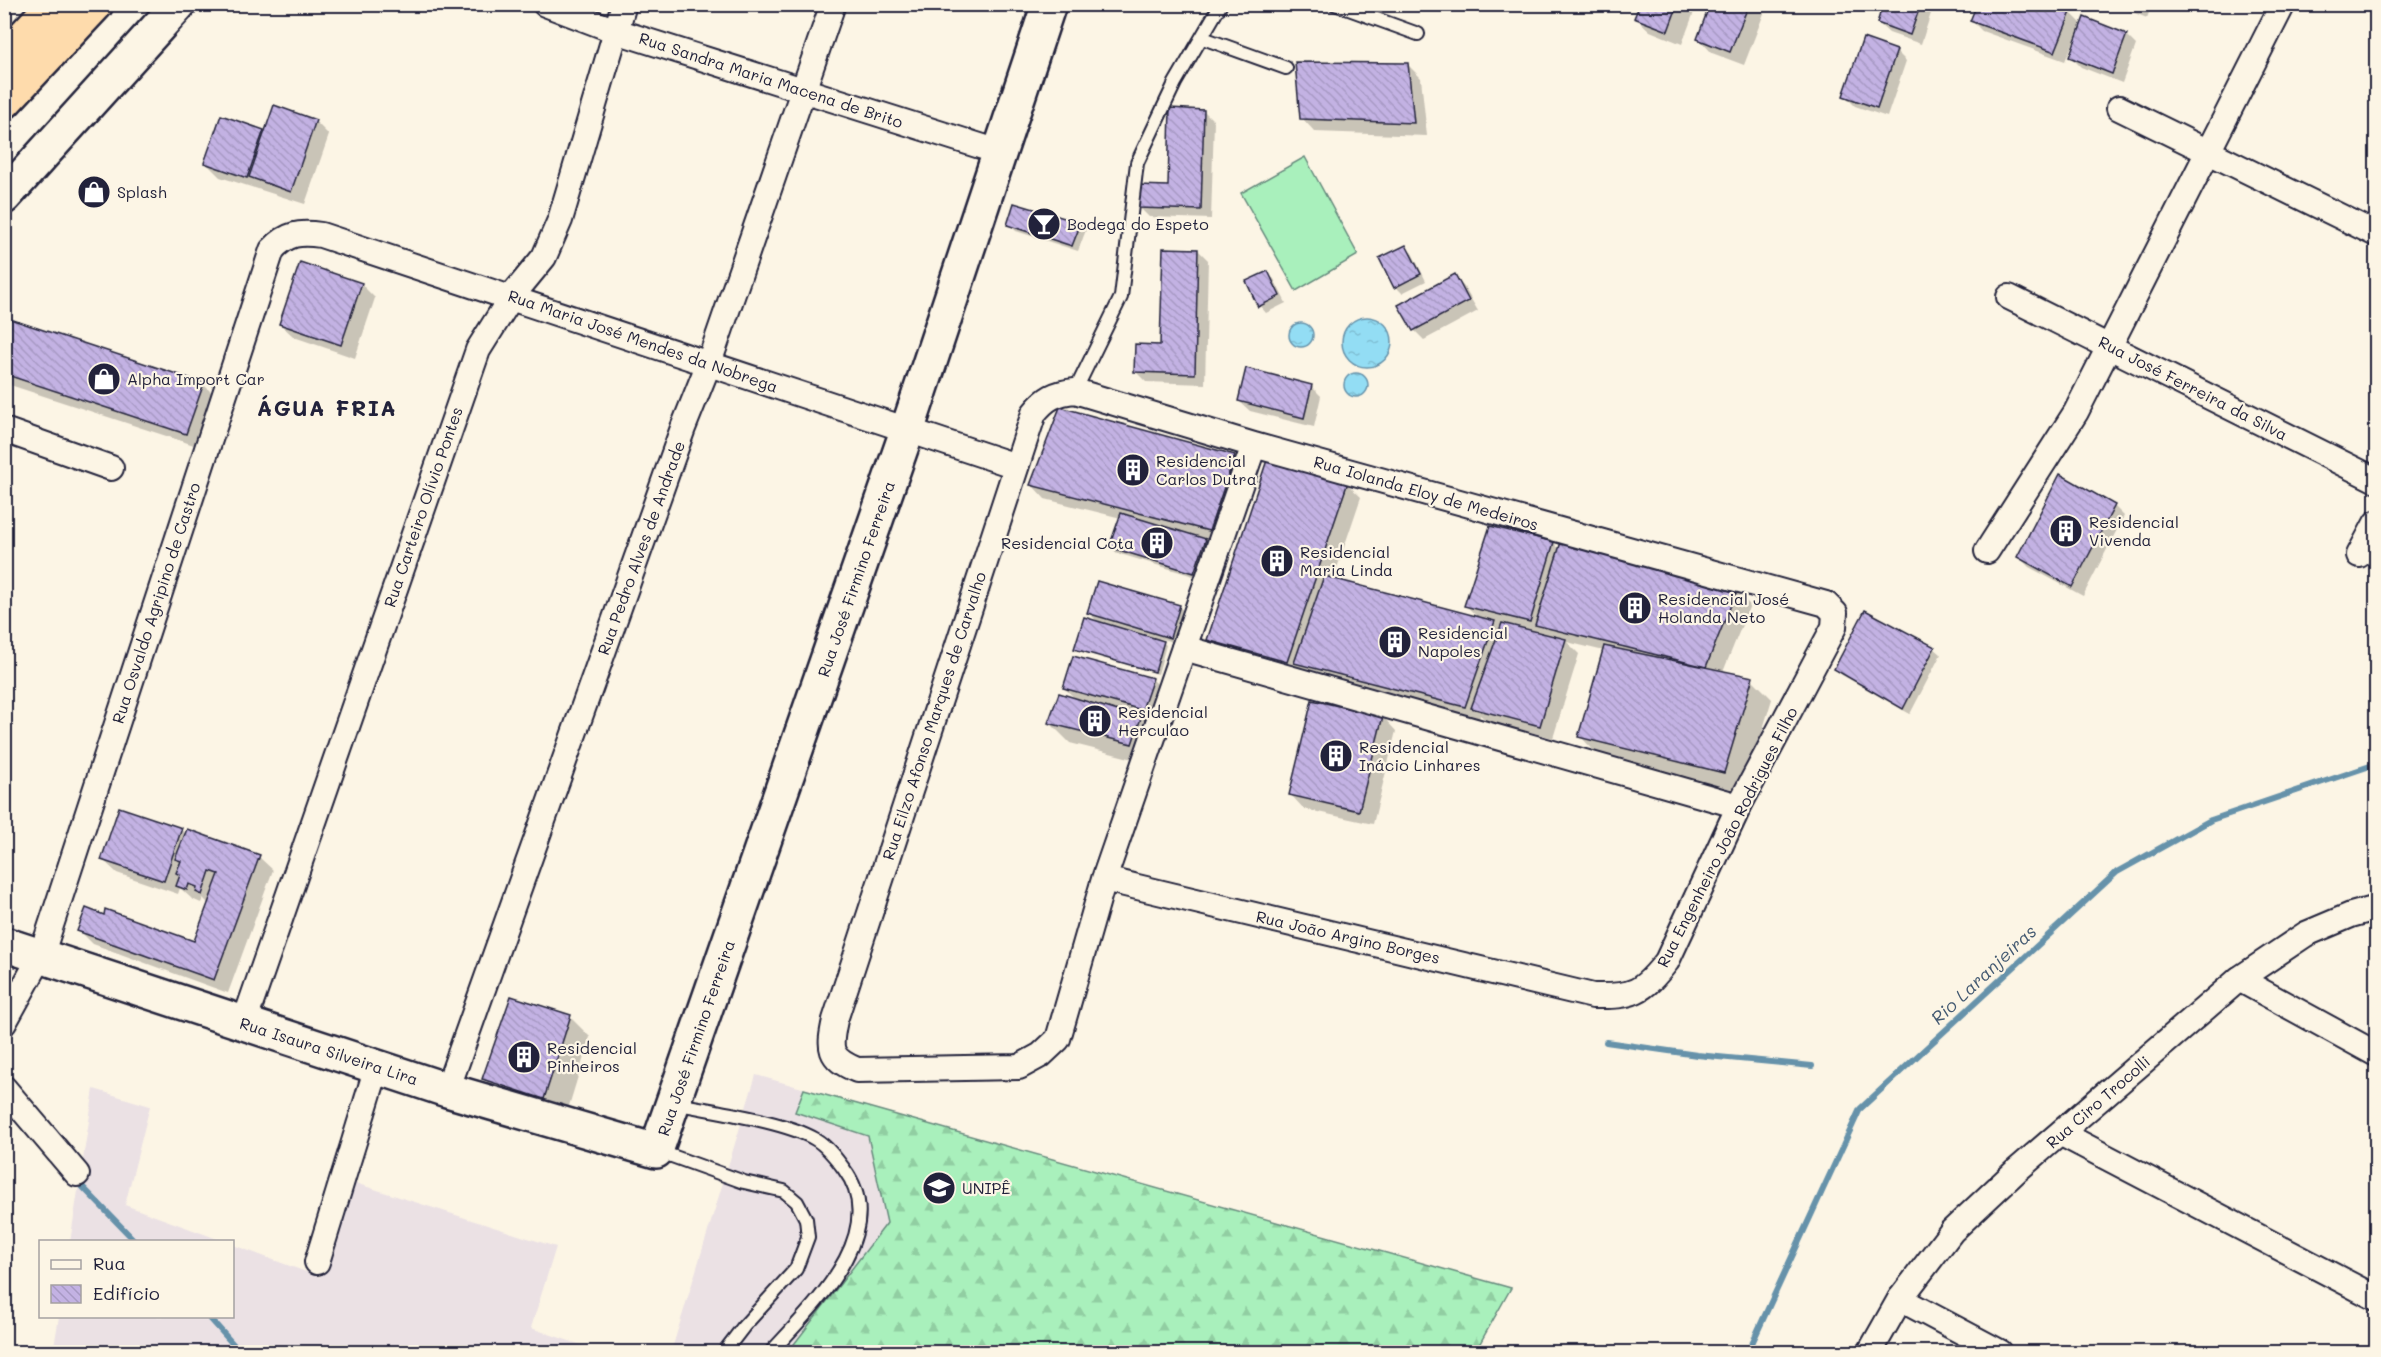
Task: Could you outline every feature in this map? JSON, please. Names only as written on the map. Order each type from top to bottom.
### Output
[{"type":"highway","points":[[4,58],[54,4]]},
{"type":"highway","points":[[4,102],[96,4]]},
{"type":"main road","points":[[4,197],[179,4]]},
{"type":"main road","name":"Rua José Firmino Ferreira","points":[[656,1151],[907,430],[1049,4]]},
{"type":"main road","name":"Rua Isaura Silveira Lira","points":[[4,944],[447,1090],[656,1151]]},
{"type":"street","name":"Rua Sandra Maria Macena de Brito","points":[[545,4],[616,31],[999,152]]},
{"type":"street","name":"Rua Carteiro Olívio Pontes","points":[[244,1023],[478,350],[512,296],[544,256],[560,220],[624,4]]},
{"type":"street","name":"Rua Pedro Alves de Andrade","points":[[447,1090],[683,428],[709,363],[833,4]]},
{"type":"street","points":[[1987,552],[2076,411],[2283,4]]},
{"type":"street","points":[[2119,108],[2376,234]]},
{"type":"street","name":"Rua Maria José Mendes da Nobrega","points":[[272,250],[282,239],[300,232],[321,235],[512,296],[1017,465]]},
{"type":"street","name":"Rua Osvaldo Agripino de Castro","points":[[4,1023],[41,956],[272,250]]},
{"type":"street","name":"Rua José Ferreira da Silva","points":[[2009,297],[2376,480]]},
{"type":"street","name":"Rua Eilzo Afonso Marques de Carvalho","points":[[1075,392],[1056,393],[1044,401],[1034,413],[835,1020],[831,1040],[833,1053],[842,1064],[857,1070],[1019,1067],[1041,1055],[1058,1038],[1104,879]]},
{"type":"street","name":"Rua Iolanda Eloy de Medeiros","points":[[1075,392],[1254,445],[1826,604]]},
{"type":"street","points":[[4,430],[111,468]]},
{"type":"street","points":[[1104,879],[1254,445]]},
{"type":"street","points":[[2359,555],[2376,523]]},
{"type":"street","name":"Rua Engenheiro João Rodrigues Filho","points":[[1593,996],[1632,995],[1650,983],[1667,961],[1739,806],[1834,627],[1834,614],[1826,604]]},
{"type":"street","points":[[1184,648],[1739,806]]},
{"type":"street","name":"Rua João Argino Borges","points":[[1104,879],[1593,996]]},
{"type":"street","name":"Rua Ciro Trocolli","points":[[1870,1353],[1900,1299],[1953,1231],[2016,1171],[2062,1134],[2239,979],[2306,934],[2351,915],[2376,908]]},
{"type":"street","points":[[2239,979],[2376,1054]]},
{"type":"street","points":[[317,1262],[377,1067]]},
{"type":"street","points":[[4,1088],[77,1174]]},
{"type":"street","points":[[2062,1134],[2376,1298]]},
{"type":"street","points":[[1900,1299],[2000,1353]]},
{"type":"lane","points":[[1075,392],[1121,297],[1137,163],[1175,83],[1221,4]]},
{"type":"lane","points":[[1335,4],[1418,34]]},
{"type":"lane","points":[[1203,38],[1286,68]]},
{"type":"lane","points":[[674,1102],[797,1131],[817,1140],[832,1153],[849,1176],[857,1199],[858,1219],[854,1241],[841,1268],[810,1309],[771,1353]]},
{"type":"lane","points":[[656,1151],[744,1182],[784,1191],[796,1202],[806,1219],[808,1237],[804,1254],[796,1269],[744,1326],[724,1353]]},
{"type":"shaded area","name":"UNIPÊ","points":[[756,1075],[1511,1288],[1475,1352],[671,1352]]},
{"type":"shaded area","points":[[94,1089],[150,1106],[125,1205],[220,1240],[70,1240]]},
{"type":"shaded area","points":[[352,1182],[556,1247],[531,1328],[602,1352],[53,1352],[59,1318],[234,1318],[234,1245],[320,1277]]},
{"type":"green space","points":[[1305,157],[1358,255],[1296,291],[1241,193]]},
{"type":"green space","name":"UNIPÊ","points":[[804,1089],[1511,1288],[1475,1352],[788,1352],[887,1223],[868,1136],[795,1112]]},
{"type":"water","points":[[1362,317],[1372,317],[1385,324],[1392,337],[1392,347],[1385,360],[1372,367],[1362,367],[1353,363],[1346,356],[1342,347],[1342,337],[1346,328],[1353,321]]},
{"type":"water","points":[[1301,323],[1310,326],[1313,335],[1310,344],[1301,347],[1292,344],[1289,335],[1292,326]]},
{"type":"water","points":[[1356,373],[1365,376],[1368,385],[1365,394],[1356,397],[1347,394],[1344,385],[1347,376]]},
{"type":"building","points":[[1640,4],[1678,4],[1668,31],[1634,18]]},
{"type":"building","points":[[1710,4],[1749,4],[1730,52],[1697,39]]},
{"type":"building","points":[[1883,4],[1921,4],[1910,35],[1877,23]]},
{"type":"building","points":[[1977,4],[2050,4],[2071,12],[2055,52],[1970,21]]},
{"type":"building","points":[[2084,17],[2127,34],[2112,74],[2069,57]]},
{"type":"building","points":[[1863,38],[1897,50],[1877,108],[1843,96]]},
{"type":"building","points":[[1295,62],[1408,63],[1414,123],[1300,119]]},
{"type":"building","points":[[274,105],[316,120],[291,192],[249,177]]},
{"type":"building","points":[[1170,108],[1204,110],[1201,210],[1138,208],[1138,185],[1168,186]]},
{"type":"building","points":[[221,115],[264,130],[247,178],[204,163]]},
{"type":"building","name":"Bodega do Espeto","points":[[1014,203],[1081,223],[1072,246],[1007,225]]},
{"type":"building","points":[[1406,245],[1421,274],[1394,288],[1379,258]]},
{"type":"building","points":[[1163,248],[1198,249],[1195,374],[1134,372],[1135,344],[1160,345]]},
{"type":"building","points":[[300,262],[362,283],[341,345],[279,324]]},
{"type":"building","points":[[1268,271],[1280,296],[1258,307],[1246,281]]},
{"type":"building","points":[[1455,274],[1469,301],[1413,331],[1398,305]]},
{"type":"building","name":"Alpha Import Car","points":[[4,317],[204,383],[186,434],[4,374]]},
{"type":"building","points":[[1246,368],[1312,385],[1304,418],[1238,401]]},
{"type":"building","name":"Residencial Carlos Dutra","points":[[1060,407],[1235,455],[1209,531],[1030,485]]},
{"type":"building","name":"Residencial Maria Linda","points":[[1267,460],[1348,482],[1287,662],[1207,640]]},
{"type":"building","name":"Residencial Vivenda","points":[[2060,474],[2115,505],[2072,587],[2017,557]]},
{"type":"building","name":"Residencial Cota","points":[[1121,513],[1206,539],[1194,573],[1109,547]]},
{"type":"building","points":[[1490,526],[1554,542],[1530,622],[1464,606]]},
{"type":"building","name":"Residencial José Holanda Neto","points":[[1561,542],[1737,590],[1706,667],[1535,625]]},
{"type":"building","name":"Residencial Napoles","points":[[1324,576],[1495,621],[1465,707],[1294,663]]},
{"type":"building","points":[[1097,581],[1180,605],[1170,638],[1087,613]]},
{"type":"building","points":[[1865,610],[1935,647],[1903,709],[1834,669]]},
{"type":"building","points":[[1084,617],[1164,641],[1155,672],[1074,649]]},
{"type":"building","points":[[1502,623],[1566,639],[1540,726],[1471,708]]},
{"type":"building","points":[[1604,646],[1753,677],[1724,773],[1578,737]]},
{"type":"building","points":[[1073,656],[1153,678],[1142,710],[1063,688]]},
{"type":"building","name":"Residencial Herculao","points":[[1059,693],[1141,718],[1132,744],[1048,723]]},
{"type":"building","name":"Residencial Inácio Linhares","points":[[1312,700],[1383,716],[1359,811],[1289,795]]},
{"type":"building","points":[[119,807],[182,828],[164,881],[101,860]]},
{"type":"building","points":[[187,829],[260,855],[214,980],[77,931],[86,908],[104,915],[105,909],[194,941],[219,874],[210,871],[202,895],[196,892],[197,887],[189,884],[187,890],[176,886],[180,875],[176,873],[181,861],[175,859]]},
{"type":"building","name":"Residencial Pinheiros","points":[[511,996],[571,1015],[544,1099],[482,1079]]},
{"type":"waterway","name":"Rio Laranjeiras","points":[[1748,1352],[1860,1109],[2117,872],[2211,820],[2376,764]]},
{"type":"waterway","points":[[1606,1042],[1697,1055],[1812,1066]]},
{"type":"waterway","points":[[76,1180],[134,1240]]},
{"type":"waterway","points":[[210,1318],[240,1352]]},
{"type":"place","name":"Splash","points":[[94,192]]},
{"type":"place","name":"Bodega do Espeto","points":[[1044,224]]},
{"type":"place","name":"Alpha Import Car","points":[[104,379]]},
{"type":"place","name":"Residencial Carlos Dutra","points":[[1133,470]]},
{"type":"place","name":"Residencial Vivenda","points":[[2066,531]]},
{"type":"place","name":"Residencial Cota","points":[[1157,543]]},
{"type":"place","name":"Residencial Maria Linda","points":[[1277,561]]},
{"type":"place","name":"Residencial José Holanda Neto","points":[[1635,608]]},
{"type":"place","name":"Residencial Napoles","points":[[1395,642]]},
{"type":"place","name":"Residencial Herculao","points":[[1095,721]]},
{"type":"place","name":"Residencial Inácio Linhares","points":[[1336,756]]},
{"type":"place","name":"Residencial Pinheiros","points":[[524,1057]]},
{"type":"place","name":"UNIPÊ","points":[[939,1188]]},
{"type":"district","name":"ÁGUA FRIA","points":[[327,408]]}]
